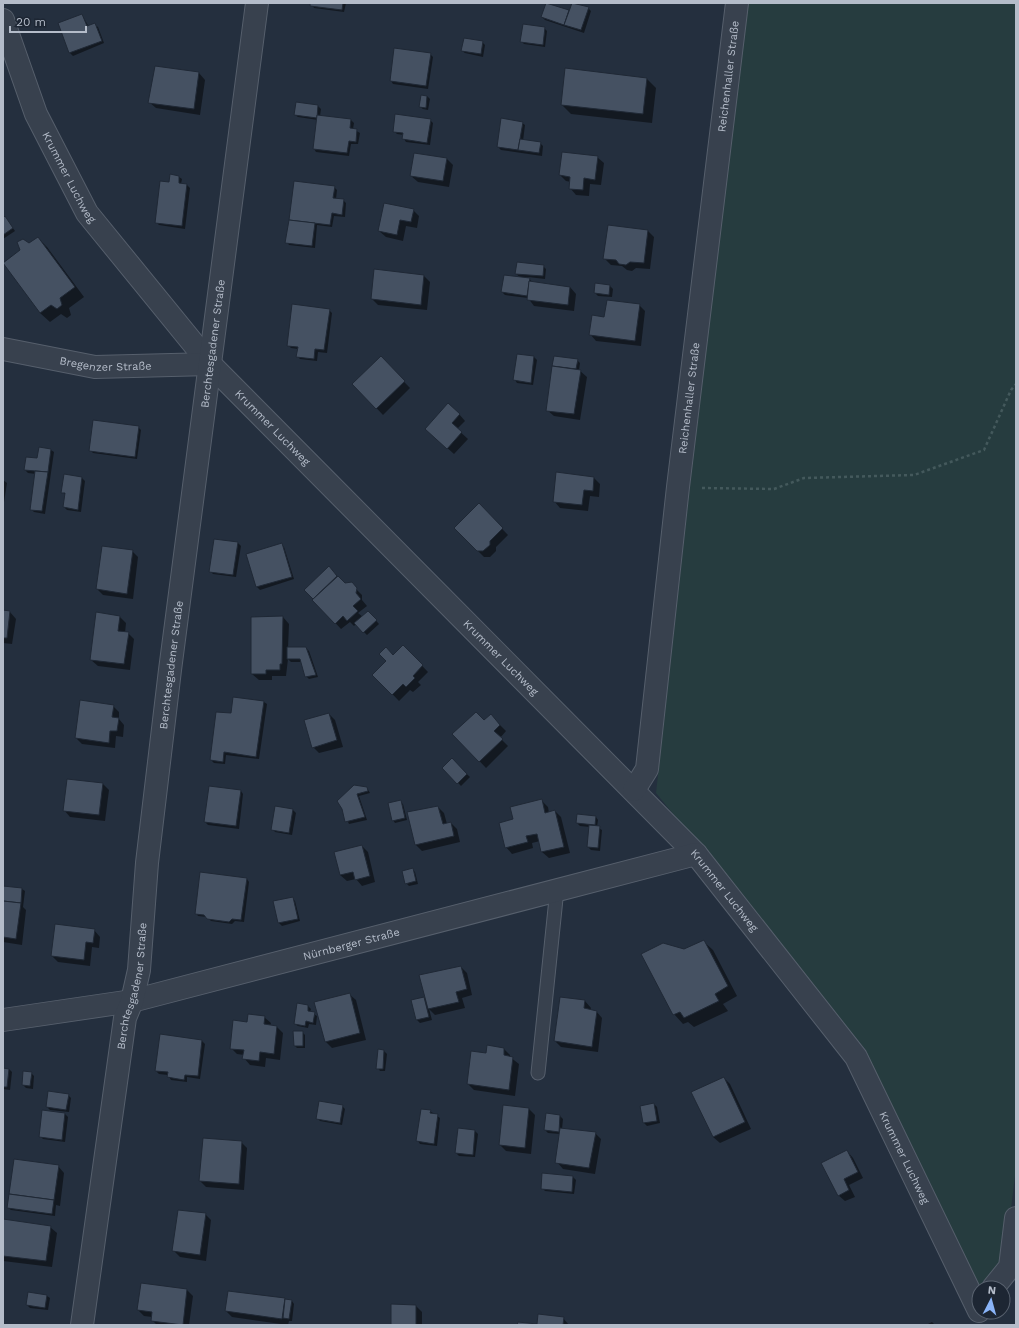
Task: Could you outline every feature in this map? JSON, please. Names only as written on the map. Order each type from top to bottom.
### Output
[{"type":"street","name":"Berchtesgadener Straße","points":[[82,1325],[125,1018],[132,1001],[140,970],[147,863],[256,3]]},
{"type":"street","name":"Reichenhaller Straße","points":[[634,790],[647,769],[678,487],[737,3]]},
{"type":"street","name":"Krummer Luchweg","points":[[3,20],[36,114],[87,213],[210,364],[696,854],[856,1057],[971,1293]]},
{"type":"street","name":"Bregenzer Straße","points":[[3,349],[95,367],[210,364]]},
{"type":"street","name":"Nürnberger Straße","points":[[3,1020],[132,1001],[696,854]]},
{"type":"street","points":[[999,1280],[1010,1267],[1016,1218]]},
{"type":"lane","points":[[538,1073],[557,889]]},
{"type":"path","points":[[678,487],[774,489],[804,478],[914,475],[984,450],[1011,390],[1016,384]]},
{"type":"green space","points":[[743,3],[1016,3],[1016,1168],[1004,1267],[993,1280],[971,1280],[971,1282],[865,1049],[656,793]]},
{"type":"building","points":[[310,3],[343,3],[342,10],[310,6]]},
{"type":"building","points":[[546,3],[569,10],[564,25],[541,17]]},
{"type":"building","points":[[572,3],[589,7],[581,30],[564,25]]},
{"type":"building","points":[[82,14],[87,26],[95,23],[102,41],[69,53],[58,23]]},
{"type":"building","points":[[523,24],[545,27],[543,45],[520,42]]},
{"type":"building","points":[[464,38],[483,41],[481,54],[461,51]]},
{"type":"building","points":[[394,48],[431,53],[426,86],[390,81]]},
{"type":"building","points":[[155,66],[199,72],[194,109],[148,103]]},
{"type":"building","points":[[565,68],[647,78],[643,114],[561,105]]},
{"type":"building","points":[[421,95],[427,96],[426,108],[419,107]]},
{"type":"building","points":[[296,102],[318,105],[317,118],[294,115]]},
{"type":"building","points":[[395,114],[431,119],[427,143],[402,139],[403,133],[393,132]]},
{"type":"building","points":[[317,115],[351,119],[350,128],[357,129],[356,142],[349,141],[347,153],[313,149]]},
{"type":"building","points":[[501,118],[523,122],[518,150],[497,147]]},
{"type":"building","points":[[520,139],[541,142],[539,153],[518,150]]},
{"type":"building","points":[[562,152],[598,156],[595,180],[584,178],[583,190],[569,189],[570,177],[559,175]]},
{"type":"building","points":[[414,153],[447,158],[443,181],[410,176]]},
{"type":"building","points":[[170,174],[179,176],[179,183],[187,184],[182,226],[155,223],[160,181],[169,182]]},
{"type":"building","points":[[294,181],[335,186],[333,198],[344,199],[342,215],[332,213],[330,225],[289,220]]},
{"type":"building","points":[[384,203],[414,209],[411,222],[400,220],[397,235],[378,231]]},
{"type":"building","points":[[5,216],[13,228],[3,235],[3,218]]},
{"type":"building","points":[[289,220],[315,223],[312,246],[285,243]]},
{"type":"building","points":[[608,225],[648,230],[644,263],[630,262],[626,265],[619,264],[616,260],[603,259]]},
{"type":"building","points":[[38,237],[75,287],[60,298],[62,305],[57,309],[51,305],[40,313],[3,263],[20,250],[17,242],[23,239],[29,243]]},
{"type":"building","points":[[517,262],[544,265],[543,276],[515,274]]},
{"type":"building","points":[[374,269],[424,275],[421,305],[371,299]]},
{"type":"building","points":[[504,275],[530,278],[527,296],[501,292]]},
{"type":"building","points":[[529,281],[570,287],[568,305],[527,300]]},
{"type":"building","points":[[595,283],[610,285],[609,295],[594,293]]},
{"type":"building","points":[[607,300],[640,304],[635,341],[589,335],[592,315],[604,317]]},
{"type":"building","points":[[292,304],[330,309],[324,350],[315,349],[314,359],[296,357],[298,347],[287,346]]},
{"type":"building","points":[[517,354],[534,356],[531,383],[513,380]]},
{"type":"building","points":[[381,356],[405,381],[376,409],[352,384]]},
{"type":"building","points":[[554,356],[578,359],[576,369],[552,366]]},
{"type":"building","points":[[552,366],[581,370],[574,414],[546,411]]},
{"type":"building","points":[[448,403],[460,414],[452,423],[462,432],[447,449],[425,429]]},
{"type":"building","points":[[93,420],[139,426],[135,457],[89,451]]},
{"type":"building","points":[[39,447],[51,449],[48,472],[24,470],[26,457],[37,458]]},
{"type":"building","points":[[35,471],[48,472],[42,511],[30,510]]},
{"type":"building","points":[[556,472],[594,477],[593,491],[584,490],[582,505],[553,502]]},
{"type":"building","points":[[64,474],[82,477],[78,510],[63,507],[65,493],[61,493]]},
{"type":"building","points":[[479,503],[503,528],[490,541],[490,545],[483,551],[477,551],[454,528]]},
{"type":"building","points":[[214,539],[238,542],[233,575],[209,572]]},
{"type":"building","points":[[282,543],[292,577],[256,587],[246,554]]},
{"type":"building","points":[[102,546],[133,550],[127,594],[96,589]]},
{"type":"building","points":[[329,566],[337,576],[313,599],[304,590]]},
{"type":"building","points":[[338,576],[345,583],[352,582],[357,588],[356,593],[361,599],[353,606],[358,611],[347,621],[343,616],[335,624],[312,600]]},
{"type":"building","points":[[3,610],[10,611],[7,638],[3,638]]},
{"type":"building","points":[[368,611],[377,620],[363,633],[354,623]]},
{"type":"building","points":[[96,612],[120,616],[118,631],[129,632],[124,664],[90,660]]},
{"type":"building","points":[[283,616],[282,664],[280,664],[280,670],[266,670],[266,674],[251,674],[251,617]]},
{"type":"building","points":[[403,645],[423,665],[413,676],[415,678],[406,687],[403,684],[392,695],[372,675],[386,661],[379,654],[386,647],[393,655]]},
{"type":"building","points":[[287,647],[306,647],[316,675],[305,677],[300,659],[287,659]]},
{"type":"building","points":[[233,697],[264,701],[256,757],[224,752],[223,762],[210,760],[216,712],[231,713]]},
{"type":"building","points":[[80,700],[114,705],[112,717],[119,718],[117,731],[110,731],[109,743],[75,738]]},
{"type":"building","points":[[476,712],[484,720],[491,714],[500,725],[494,731],[503,739],[479,762],[452,734]]},
{"type":"building","points":[[329,713],[337,740],[312,748],[304,720]]},
{"type":"building","points":[[452,758],[467,774],[457,784],[442,768]]},
{"type":"building","points":[[67,779],[103,783],[99,815],[63,811]]},
{"type":"building","points":[[354,785],[367,787],[368,791],[357,794],[365,817],[345,822],[342,809],[337,801]]},
{"type":"building","points":[[209,786],[241,790],[236,826],[204,822]]},
{"type":"building","points":[[542,799],[545,813],[555,810],[564,847],[541,852],[537,834],[526,836],[528,842],[505,848],[499,823],[513,819],[510,807]]},
{"type":"building","points":[[401,800],[405,818],[392,821],[388,803]]},
{"type":"building","points":[[275,806],[293,809],[289,833],[271,830]]},
{"type":"building","points":[[438,806],[443,824],[451,822],[454,836],[415,845],[407,812]]},
{"type":"building","points":[[577,814],[596,816],[595,825],[576,823]]},
{"type":"building","points":[[589,825],[600,826],[598,848],[587,847]]},
{"type":"building","points":[[362,845],[370,876],[355,880],[353,872],[340,875],[334,852]]},
{"type":"building","points":[[413,868],[416,881],[405,884],[402,871]]},
{"type":"building","points":[[200,872],[247,878],[241,920],[232,919],[229,922],[207,919],[204,915],[195,914]]},
{"type":"building","points":[[3,886],[22,888],[21,903],[3,901]]},
{"type":"building","points":[[293,897],[298,919],[278,923],[273,901]]},
{"type":"building","points":[[3,901],[21,903],[16,939],[3,937]]},
{"type":"building","points":[[55,924],[95,929],[93,943],[86,942],[84,960],[51,956]]},
{"type":"building","points":[[704,940],[728,986],[715,994],[719,1001],[684,1018],[680,1012],[673,1015],[641,954],[663,943],[684,949]]},
{"type":"building","points":[[461,966],[467,989],[456,992],[459,1002],[428,1009],[419,975]]},
{"type":"building","points":[[350,993],[360,1033],[325,1042],[314,1002]]},
{"type":"building","points":[[424,997],[429,1017],[416,1020],[411,1000]]},
{"type":"building","points":[[560,997],[585,1000],[584,1008],[597,1011],[592,1047],[554,1041]]},
{"type":"building","points":[[297,1003],[308,1005],[308,1011],[315,1012],[313,1023],[306,1021],[305,1026],[294,1024]]},
{"type":"building","points":[[248,1014],[265,1016],[264,1024],[277,1026],[274,1054],[260,1052],[259,1061],[242,1059],[244,1050],[230,1049],[233,1020],[247,1022]]},
{"type":"building","points":[[293,1031],[303,1031],[303,1046],[294,1046]]},
{"type":"building","points":[[160,1034],[202,1040],[198,1076],[185,1075],[184,1080],[167,1077],[168,1072],[155,1071]]},
{"type":"building","points":[[487,1045],[504,1048],[504,1055],[513,1057],[509,1090],[467,1084],[471,1051],[486,1053]]},
{"type":"building","points":[[378,1049],[384,1050],[383,1069],[376,1069]]},
{"type":"building","points":[[3,1068],[9,1069],[7,1087],[3,1087]]},
{"type":"building","points":[[23,1071],[32,1072],[30,1086],[22,1085]]},
{"type":"building","points":[[724,1077],[745,1122],[713,1137],[691,1092]]},
{"type":"building","points":[[48,1091],[69,1094],[66,1110],[46,1107]]},
{"type":"building","points":[[319,1101],[343,1105],[340,1123],[316,1119]]},
{"type":"building","points":[[654,1103],[657,1121],[643,1123],[640,1106]]},
{"type":"building","points":[[503,1105],[529,1108],[525,1148],[499,1145]]},
{"type":"building","points":[[421,1109],[431,1110],[430,1113],[438,1114],[434,1144],[416,1141]]},
{"type":"building","points":[[42,1110],[65,1113],[62,1140],[39,1137]]},
{"type":"building","points":[[546,1113],[560,1115],[559,1132],[544,1130]]},
{"type":"building","points":[[458,1128],[475,1130],[473,1155],[455,1153]]},
{"type":"building","points":[[560,1128],[596,1132],[589,1168],[555,1163]]},
{"type":"building","points":[[203,1138],[242,1141],[239,1184],[199,1181]]},
{"type":"building","points":[[847,1150],[858,1172],[844,1179],[849,1190],[838,1196],[821,1163]]},
{"type":"building","points":[[14,1159],[59,1165],[54,1200],[9,1194]]},
{"type":"building","points":[[542,1173],[573,1176],[572,1192],[541,1189]]},
{"type":"building","points":[[9,1194],[54,1200],[52,1214],[7,1208]]},
{"type":"building","points":[[178,1210],[206,1213],[200,1255],[172,1251]]},
{"type":"building","points":[[3,1219],[51,1226],[46,1261],[3,1256]]},
{"type":"building","points":[[141,1283],[187,1289],[183,1325],[151,1321],[152,1312],[137,1310]]},
{"type":"building","points":[[228,1291],[285,1298],[282,1319],[225,1311]]},
{"type":"building","points":[[28,1292],[47,1295],[45,1308],[26,1305]]},
{"type":"building","points":[[285,1299],[292,1300],[289,1319],[283,1318]]},
{"type":"building","points":[[391,1304],[416,1305],[416,1325],[391,1325]]},
{"type":"building","points":[[538,1314],[564,1317],[563,1325],[517,1325],[518,1322],[537,1324]]}]
